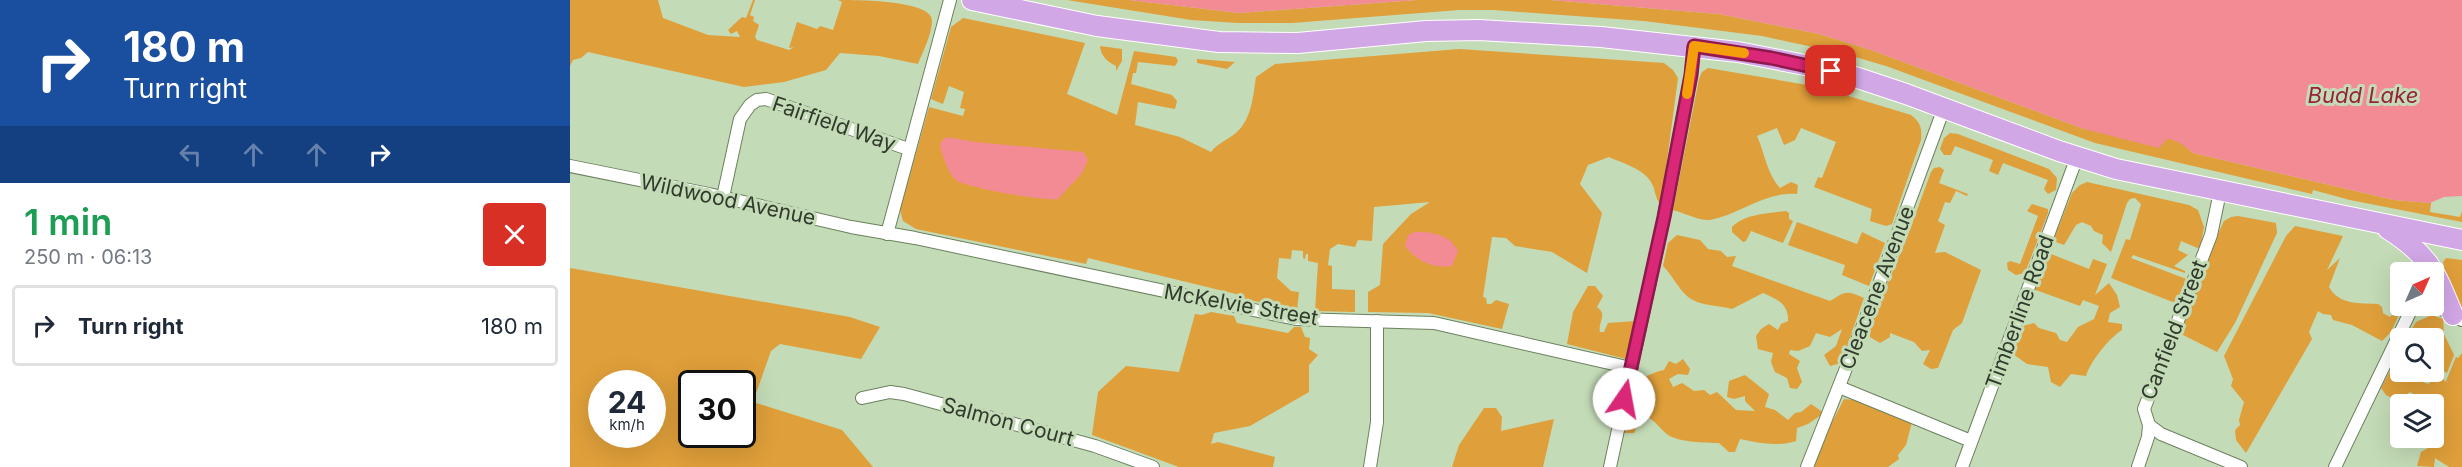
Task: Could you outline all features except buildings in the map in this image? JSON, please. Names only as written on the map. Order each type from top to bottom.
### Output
[{"type":"main road","points":[[972,0],[1097,26],[1219,42],[1298,43],[1426,31],[1479,30],[1694,46],[1762,56],[1820,68],[1874,83],[2077,157],[2136,174],[2462,240]]},
{"type":"main road","points":[[2378,223],[2401,237],[2424,262]]},
{"type":"main road","points":[[2444,289],[2458,317]]},
{"type":"street","points":[[887,234],[950,0]]},
{"type":"street","points":[[1610,467],[1664,217],[1691,75],[1694,46]]},
{"type":"street","name":"Fairfield Way","points":[[723,197],[740,119],[746,108],[757,100],[776,101],[908,150]]},
{"type":"street","name":"Cleacene Avenue","points":[[1807,467],[1875,295],[1944,108]]},
{"type":"street","name":"Timberline Road","points":[[1962,467],[2077,157]]},
{"type":"street","name":"Wildwood Avenue","points":[[570,166],[887,234]]},
{"type":"street","name":"Canfield Street","points":[[2138,467],[2148,437],[2149,425],[2144,410],[2211,235],[2220,192]]},
{"type":"street","name":"McKelvie Street","points":[[887,234],[1296,319],[1414,321],[1440,324],[1631,368]]},
{"type":"street","points":[[2444,310],[2458,317]]},
{"type":"street","points":[[2335,467],[2408,316]]},
{"type":"street","points":[[1370,467],[1377,422],[1377,321]]},
{"type":"street","points":[[1839,387],[1971,441]]},
{"type":"street","name":"Salmon Court","points":[[862,398],[890,392],[904,394],[1095,446],[1152,467]]},
{"type":"street","points":[[2149,425],[2161,434],[2241,467]]},
{"type":"shaded area","points":[[570,0],[658,0],[663,18],[708,35],[740,37],[737,31],[731,34],[728,30],[742,17],[746,18],[755,0],[750,15],[759,25],[755,37],[757,40],[789,50],[794,47],[789,48],[797,22],[817,29],[820,26],[833,30],[842,2],[838,0],[891,2],[919,8],[928,13],[932,26],[918,64],[879,56],[840,53],[826,70],[784,82],[744,87],[588,52],[581,58],[573,60],[570,66]]},
{"type":"shaded area","points":[[1067,0],[1129,0],[1239,13],[1417,0],[1550,0],[1719,14],[1819,34],[1871,50],[2084,129],[2173,139],[2193,153],[2394,200],[2431,203],[2430,212],[2460,217],[2462,211],[2462,222],[2350,200],[2313,190],[2312,194],[2095,143],[1886,66],[1845,54],[1762,36],[1644,21],[1493,10],[1459,10],[1292,23],[1238,23],[1191,20]]},
{"type":"shaded area","points":[[963,18],[1085,43],[1067,94],[1117,115],[1134,51],[1176,57],[1178,61],[1175,66],[1138,62],[1131,84],[1172,95],[1177,101],[1175,109],[1138,102],[1135,125],[1180,137],[1211,152],[1242,126],[1251,106],[1256,77],[1275,64],[1459,49],[1664,63],[1673,70],[1678,78],[1661,205],[1648,177],[1609,157],[1588,165],[1580,184],[1602,213],[1587,273],[1552,252],[1515,246],[1506,238],[1492,237],[1483,297],[1486,298],[1487,304],[1496,300],[1509,304],[1502,329],[1428,313],[1368,312],[1368,292],[1380,285],[1383,244],[1411,214],[1430,202],[1374,207],[1372,241],[1358,240],[1355,247],[1338,244],[1330,249],[1328,265],[1332,266],[1332,289],[1355,290],[1355,312],[1315,311],[1318,263],[1308,261],[1308,254],[1305,259],[1303,258],[1303,251],[1292,250],[1291,259],[1279,258],[1277,278],[1291,291],[1299,292],[1297,310],[1245,299],[1244,296],[1088,258],[1086,264],[916,229],[903,221],[900,210],[929,107],[963,116],[965,109],[960,108],[964,92],[949,86],[943,104],[931,99],[951,27]]},
{"type":"shaded area","points":[[1100,46],[1122,49],[1122,61],[1116,71],[1116,66],[1105,59]]},
{"type":"shaded area","points":[[1197,59],[1235,62],[1227,69],[1197,63]]},
{"type":"shaded area","points":[[1708,68],[1819,87],[1911,115],[1920,126],[1921,140],[1892,224],[1886,226],[1870,221],[1872,209],[1814,187],[1818,177],[1822,178],[1836,142],[1801,128],[1795,140],[1784,145],[1777,128],[1757,136],[1769,170],[1780,188],[1791,182],[1798,185],[1797,194],[1774,196],[1710,220],[1673,210],[1699,79],[1702,72]]},
{"type":"shaded area","points":[[1950,133],[2049,169],[2057,178],[2056,190],[2048,194],[2044,189],[2048,180],[2003,163],[1998,175],[1989,171],[1993,160],[1955,146],[1951,155],[1944,155],[1940,149],[1944,138]]},
{"type":"shaded area","points":[[1940,167],[1944,170],[1939,183],[1968,194],[1967,196],[1956,191],[1950,203],[1945,202],[1938,221],[1945,225],[1935,253],[1945,252],[1981,270],[1962,323],[1953,330],[1938,368],[1931,369],[1923,364],[1930,350],[1922,351],[1914,342],[1890,333],[1890,337],[1880,343],[1870,337],[1870,324],[1906,240],[1931,172],[1934,168]]},
{"type":"shaded area","points":[[2087,182],[2189,205],[2198,210],[2204,227],[2200,249],[2181,241],[2178,250],[2188,255],[2174,266],[2185,273],[2133,255],[2131,258],[2189,280],[2178,304],[2111,278],[2126,239],[2130,240],[2141,204],[2135,198],[2130,199],[2127,203],[2111,252],[2102,243],[2103,235],[2082,222],[2076,225],[2064,245],[2053,241],[2072,193]]},
{"type":"shaded area","points":[[2032,204],[2048,209],[2048,213],[2025,273],[2016,275],[2008,270],[2007,263],[2010,261],[2020,264],[2038,216],[2027,211]]},
{"type":"shaded area","points":[[1786,211],[1789,213],[1789,219],[1793,221],[1783,243],[1751,231],[1746,241],[1743,242],[1732,232],[1732,227],[1743,219]]},
{"type":"shaded area","points":[[2238,216],[2276,223],[2277,233],[2235,323],[2217,352],[2179,333],[2209,253],[2224,221]]},
{"type":"shaded area","points":[[1797,222],[1857,244],[1862,232],[1885,243],[1869,286],[1842,275],[1845,265],[1788,245]]},
{"type":"shaded area","points":[[2295,226],[2343,236],[2327,270],[2340,258],[2329,287],[2333,293],[2350,302],[2378,304],[2382,307],[2383,313],[2390,317],[2398,316],[2393,328],[2390,328],[2390,333],[2382,341],[2352,325],[2333,320],[2331,315],[2318,311],[2309,332],[2312,339],[2246,453],[2236,440],[2235,430],[2240,425],[2239,420],[2244,402],[2231,386],[2233,379],[2224,356],[2286,236]]},
{"type":"shaded area","points":[[1677,235],[1700,240],[1708,249],[1721,251],[1727,257],[1736,256],[1732,266],[1830,301],[1846,293],[1864,298],[1841,363],[1830,366],[1824,355],[1836,346],[1842,329],[1830,337],[1816,333],[1810,346],[1798,351],[1790,350],[1789,354],[1800,361],[1797,368],[1802,382],[1797,389],[1790,388],[1787,378],[1775,372],[1771,362],[1773,353],[1758,349],[1756,336],[1769,324],[1778,330],[1781,324],[1788,321],[1784,306],[1763,293],[1732,309],[1692,299],[1684,293],[1663,266],[1668,243]]},
{"type":"shaded area","points":[[2046,252],[2089,269],[2093,259],[2107,264],[2095,295],[2109,283],[2117,295],[2120,307],[2110,313],[2108,322],[2122,324],[2122,330],[2100,351],[2086,376],[2071,374],[2060,387],[2051,382],[2048,367],[2027,364],[2013,354],[2012,348],[2019,327],[2034,323],[2039,328],[2056,333],[2060,340],[2067,342],[2078,327],[2094,319],[2099,306],[2083,300],[2080,306],[2033,289]]},
{"type":"shaded area","points":[[2446,258],[2462,260],[2462,309],[2458,306],[2449,288],[2443,262]]},
{"type":"shaded area","points":[[570,268],[850,317],[880,327],[861,359],[780,344],[771,351],[756,394],[756,370],[678,370],[678,448],[756,448],[756,403],[842,430],[873,467],[570,467]]},
{"type":"shaded area","points":[[1588,286],[1595,286],[1603,296],[1597,307],[1602,313],[1600,332],[1604,332],[1608,323],[1636,321],[1626,359],[1567,344],[1573,312]]},
{"type":"shaded area","points":[[1211,312],[1234,316],[1237,323],[1288,333],[1294,327],[1301,327],[1305,337],[1310,338],[1309,349],[1318,355],[1309,365],[1309,392],[1250,426],[1214,433],[1211,444],[1218,442],[1275,457],[1273,467],[1179,467],[1092,435],[1098,392],[1126,366],[1179,372],[1195,314],[1202,315]]},
{"type":"shaded area","points":[[2435,316],[2443,319],[2444,328],[2412,328],[2416,322]]},
{"type":"shaded area","points":[[2444,334],[2454,355],[2447,373],[2444,371]]},
{"type":"shaded area","points":[[2462,353],[2462,467],[2449,467],[2435,458],[2434,467],[2417,466],[2421,452],[2428,448],[2444,448],[2444,394],[2413,394],[2410,392],[2390,394],[2390,397],[2381,388],[2390,371],[2390,382],[2428,384],[2444,380],[2448,383],[2446,381],[2456,357],[2458,358]]},
{"type":"shaded area","points":[[1683,359],[1690,369],[1688,375],[1678,374],[1669,379],[1673,387],[1682,383],[1694,391],[1704,390],[1710,395],[1717,392],[1736,410],[1755,411],[1745,401],[1745,396],[1734,399],[1727,397],[1729,381],[1745,375],[1769,394],[1765,407],[1775,410],[1788,420],[1811,404],[1824,413],[1808,424],[1797,428],[1796,441],[1775,444],[1740,439],[1735,452],[1729,452],[1719,443],[1693,442],[1668,435],[1643,414],[1634,433],[1624,433],[1630,402],[1637,385],[1652,373],[1664,370],[1669,361],[1676,364]]},
{"type":"shaded area","points":[[1844,399],[1855,400],[1912,422],[1906,445],[1898,455],[1899,459],[1888,467],[1812,467]]},
{"type":"shaded area","points":[[1484,408],[1496,408],[1502,417],[1501,431],[1554,419],[1543,467],[1452,467],[1459,445]]},
{"type":"water","points":[[1129,0],[1417,0],[1239,13]]},
{"type":"water","name":"Budd Lake","points":[[1550,0],[2462,0],[2462,196],[2444,197],[2430,203],[2394,200],[2193,153],[2181,144],[2167,139],[2159,148],[2084,129],[1871,50],[1819,34],[1719,14]]},
{"type":"water","points":[[947,137],[975,142],[1083,152],[1088,160],[1082,173],[1058,199],[1023,196],[988,190],[956,180],[948,169],[940,146]]},
{"type":"water","points":[[1415,232],[1434,234],[1450,241],[1458,251],[1452,266],[1426,263],[1409,251],[1405,246],[1408,235]]},
{"type":"slow traffic","points":[[1687,94],[1694,46],[1744,53]]},
{"type":"route","points":[[1624,399],[1664,217],[1691,75],[1694,46],[1771,58],[1831,71]]}]
